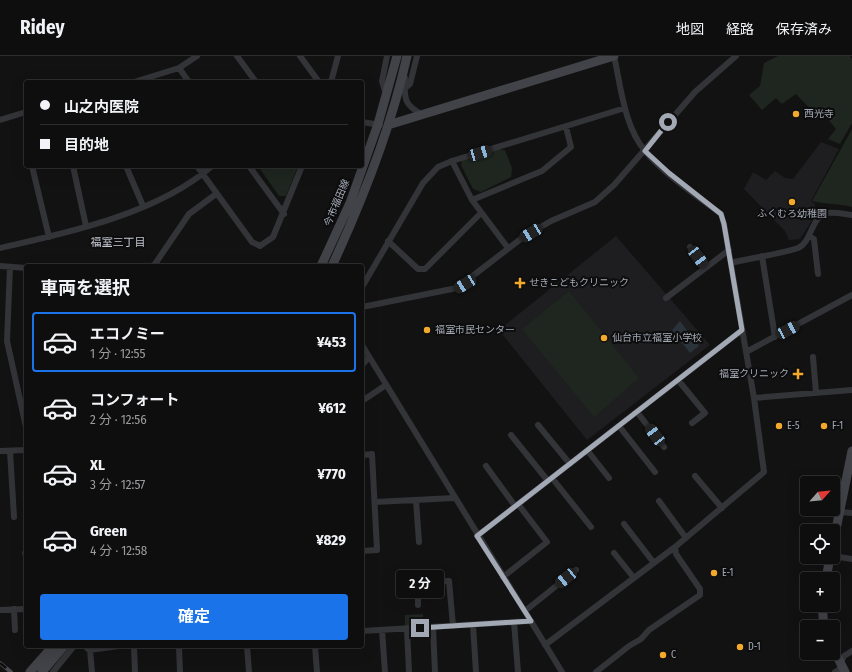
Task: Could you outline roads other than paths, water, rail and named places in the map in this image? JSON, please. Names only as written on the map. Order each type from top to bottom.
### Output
[{"type":"main road","name":"今市福田線","points":[[364,164],[378,124],[397,56]]},
{"type":"main road","points":[[388,125],[614,56]]},
{"type":"main road","name":"今市福田線","points":[[333,264],[371,175],[388,125],[406,60]]},
{"type":"main road","name":"今市福田線","points":[[322,264],[350,203],[362,168]]},
{"type":"main road","points":[[840,512],[852,451]]},
{"type":"main road","points":[[30,672],[50,648]]},
{"type":"main road","points":[[42,672],[62,648]]},
{"type":"street","points":[[142,80],[179,68],[197,56]]},
{"type":"street","points":[[237,56],[255,80]]},
{"type":"street","points":[[300,56],[318,80]]},
{"type":"street","points":[[332,80],[338,56]]},
{"type":"street","points":[[386,96],[382,81],[387,56]]},
{"type":"street","points":[[404,88],[410,84],[417,56]]},
{"type":"street","points":[[545,645],[675,547],[764,472],[754,398],[729,250],[721,214],[669,173],[645,151],[635,134],[625,108],[614,56]]},
{"type":"street","points":[[364,308],[457,288],[508,248],[551,221],[595,202],[614,185],[696,92],[736,56]]},
{"type":"street","points":[[406,60],[404,88],[406,98],[411,108],[423,114]]},
{"type":"street","points":[[179,68],[188,80]]},
{"type":"street","points":[[364,283],[422,183],[438,167],[625,108]]},
{"type":"street","points":[[0,120],[24,113]]},
{"type":"street","points":[[364,122],[388,125]]},
{"type":"street","points":[[472,200],[542,171],[571,147],[566,127]]},
{"type":"street","points":[[452,162],[472,200],[508,248]]},
{"type":"street","points":[[32,168],[49,237]]},
{"type":"street","points":[[73,168],[86,226]]},
{"type":"street","points":[[127,168],[143,206]]},
{"type":"street","points":[[198,168],[252,242],[260,246],[273,237],[284,214],[301,168]]},
{"type":"street","points":[[0,248],[49,237],[114,218],[181,189],[210,168]]},
{"type":"street","points":[[250,168],[284,214]]},
{"type":"street","points":[[155,264],[189,214],[216,194]]},
{"type":"street","points":[[388,241],[418,270],[425,269],[481,213]]},
{"type":"street","points":[[731,263],[800,247],[809,236],[816,221],[828,213],[852,215]]},
{"type":"street","points":[[809,236],[814,239],[818,274]]},
{"type":"street","points":[[690,247],[706,267]]},
{"type":"street","points":[[666,298],[729,250]]},
{"type":"street","points":[[762,256],[775,337]]},
{"type":"street","points":[[0,266],[24,268]]},
{"type":"street","points":[[10,267],[7,341],[24,418]]},
{"type":"street","points":[[746,352],[852,295]]},
{"type":"street","points":[[477,536],[742,330]]},
{"type":"street","points":[[364,348],[477,536],[562,672]]},
{"type":"street","points":[[364,363],[369,357]]},
{"type":"street","points":[[813,357],[816,393]]},
{"type":"street","points":[[678,380],[705,413],[692,423]]},
{"type":"street","points":[[364,400],[386,385]]},
{"type":"street","points":[[754,398],[852,390]]},
{"type":"street","points":[[637,412],[664,446]]},
{"type":"street","points":[[538,425],[570,464]]},
{"type":"street","points":[[619,426],[655,472]]},
{"type":"street","points":[[512,435],[591,528]]},
{"type":"street","points":[[0,451],[24,450]]},
{"type":"street","points":[[587,450],[608,478]]},
{"type":"street","points":[[10,451],[14,517]]},
{"type":"street","points":[[364,455],[372,454],[377,550],[364,551]]},
{"type":"street","points":[[486,466],[547,542],[503,577]]},
{"type":"street","points":[[695,476],[722,508]]},
{"type":"street","points":[[375,502],[454,498]]},
{"type":"street","points":[[416,500],[419,542]]},
{"type":"street","points":[[659,502],[686,538]]},
{"type":"street","points":[[840,512],[852,513]]},
{"type":"street","points":[[624,524],[654,563]]},
{"type":"street","points":[[596,672],[629,646],[641,639],[648,630],[700,595],[700,589],[676,554],[675,547]]},
{"type":"street","points":[[614,553],[634,578]]},
{"type":"street","points":[[840,557],[852,559]]},
{"type":"street","points":[[525,612],[576,570]]},
{"type":"street","points":[[418,605],[418,583],[449,581],[453,626]]},
{"type":"street","points":[[14,609],[15,630]]},
{"type":"street","points":[[0,610],[24,609]]},
{"type":"street","points":[[364,631],[531,621]]},
{"type":"street","points":[[514,622],[518,672]]},
{"type":"street","points":[[473,625],[476,672]]},
{"type":"street","points":[[433,627],[434,672]]},
{"type":"street","points":[[407,629],[409,672]]},
{"type":"street","points":[[382,630],[385,672]]},
{"type":"street","points":[[53,672],[72,648]]},
{"type":"street","points":[[87,648],[92,672]]},
{"type":"street","points":[[134,648],[135,672]]},
{"type":"street","points":[[179,648],[180,672]]},
{"type":"street","points":[[247,648],[249,672]]},
{"type":"street","points":[[315,648],[317,672]]},
{"type":"street","points":[[835,672],[843,667],[844,656],[852,651]]},
{"type":"railway","points":[[0,663],[11,672]]},
{"type":"place","name":"西光寺","points":[[796,114]]},
{"type":"place","name":"ふくむろ幼稚園","points":[[792,202]]},
{"type":"place","name":"せきこどもクリニック","points":[[520,283]]},
{"type":"place","name":"福室市民センター","points":[[427,330]]},
{"type":"place","name":"仙台市立福室小学校","points":[[604,338]]},
{"type":"place","name":"福室クリニック","points":[[798,374]]},
{"type":"place","name":"E-5","points":[[779,426]]},
{"type":"place","name":"F-1","points":[[824,426]]},
{"type":"place","name":"E-1","points":[[714,573]]},
{"type":"place","name":"D-1","points":[[740,647]]},
{"type":"place","name":"C","points":[[663,655]]},
{"type":"district","name":"福室三丁目","points":[[118,242]]}]
